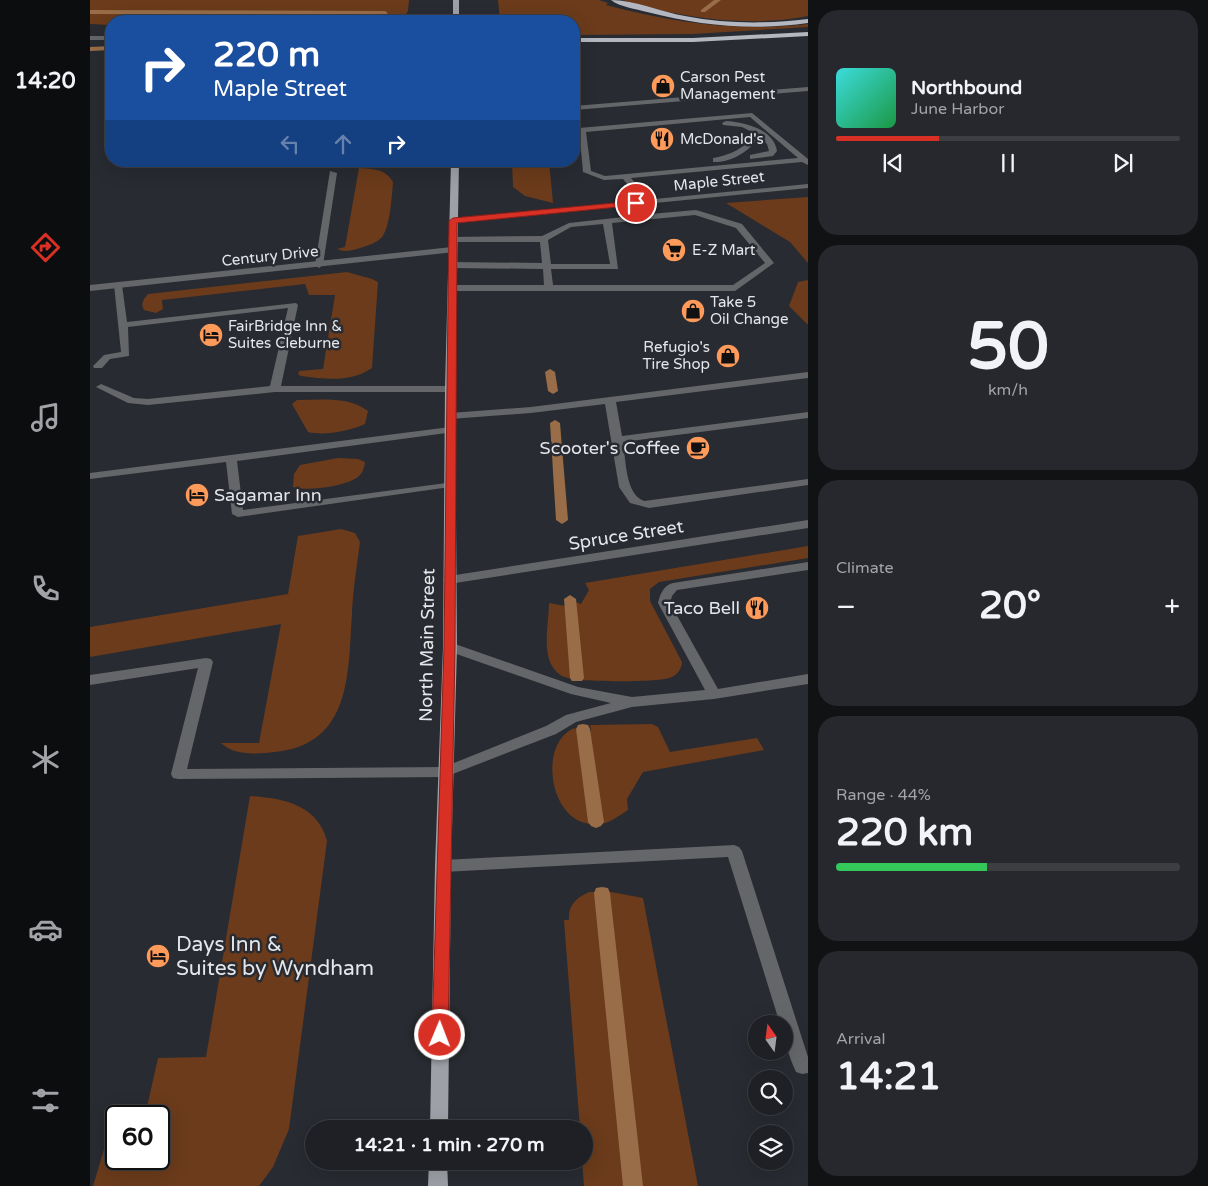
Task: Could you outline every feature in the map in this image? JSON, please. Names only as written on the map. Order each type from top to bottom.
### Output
[{"type":"highway","points":[[614,0],[662,15],[708,23],[768,25],[808,21]]},
{"type":"highway","points":[[580,40],[693,40],[808,34]]},
{"type":"main road","points":[[456,0],[456,15]]},
{"type":"main road","name":"North Main Street","points":[[439,1120],[445,772],[450,647],[450,389],[455,167]]},
{"type":"main road","points":[[438,1170],[438,1186]]},
{"type":"street","points":[[90,38],[105,38]]},
{"type":"street","points":[[580,108],[808,89]]},
{"type":"street","points":[[752,115],[806,162],[604,178],[587,172],[582,130],[752,115]]},
{"type":"street","points":[[582,135],[723,123],[740,124],[753,128],[773,145],[773,151],[770,154],[679,163],[646,174]]},
{"type":"street","points":[[731,158],[755,140],[758,133]]},
{"type":"street","points":[[319,264],[333,173]]},
{"type":"street","points":[[625,176],[647,202]]},
{"type":"street","name":"Maple Street","points":[[453,221],[808,186]]},
{"type":"street","points":[[636,203],[648,217]]},
{"type":"street","points":[[452,288],[549,288],[735,288],[770,263],[740,226],[696,212],[568,225],[544,238],[549,288]]},
{"type":"street","points":[[452,266],[615,267],[607,221]]},
{"type":"street","name":"Century Drive","points":[[90,288],[319,264],[452,244],[544,238]]},
{"type":"street","points":[[98,366],[107,357],[126,354],[118,285]]},
{"type":"street","points":[[122,325],[293,305],[275,390]]},
{"type":"street","points":[[450,416],[531,410],[808,375]]},
{"type":"street","points":[[101,387],[132,401],[148,402],[275,390],[450,389]]},
{"type":"street","points":[[610,400],[625,487],[630,500],[636,504],[649,505],[808,482]]},
{"type":"street","points":[[617,440],[808,415]]},
{"type":"street","points":[[90,476],[450,430]]},
{"type":"street","points":[[231,458],[238,514],[450,484]]},
{"type":"street","name":"Spruce Street","points":[[449,580],[808,524]]},
{"type":"street","points":[[714,694],[664,603],[666,595],[673,587],[808,566]]},
{"type":"street","points":[[450,647],[576,691],[632,702]]},
{"type":"street","points":[[90,680],[206,662],[178,774],[445,772],[551,730],[571,718],[632,702],[714,694],[808,679]]},
{"type":"street","points":[[443,866],[734,851],[802,1066],[808,1065]]},
{"type":"shaded area","points":[[90,0],[409,0],[406,15],[105,15],[105,25],[90,24]]},
{"type":"shaded area","points":[[498,0],[599,0],[608,3],[606,5],[681,21],[757,27],[808,24],[808,27],[693,34],[580,35],[580,15],[499,15]]},
{"type":"shaded area","points":[[622,0],[808,0],[808,16],[761,21],[714,19],[667,12]]},
{"type":"shaded area","points":[[512,167],[550,167],[553,203],[525,196],[513,187]]},
{"type":"shaded area","points":[[359,168],[383,172],[393,182],[387,228],[381,238],[370,245],[347,251],[340,250],[337,249],[345,247]]},
{"type":"shaded area","points":[[808,197],[808,263],[790,242],[726,203]]},
{"type":"shaded area","points":[[347,272],[378,282],[372,368],[364,373],[346,378],[320,378],[298,374],[299,371],[323,369],[335,295],[309,295],[305,284],[162,300],[163,309],[156,313],[144,310],[142,305],[148,294]]},
{"type":"shaded area","points":[[808,280],[807,324],[789,306],[798,282]]},
{"type":"shaded area","points":[[297,400],[334,400],[352,403],[368,411],[365,424],[337,432],[308,432],[292,404]]},
{"type":"shaded area","points":[[338,458],[358,459],[365,462],[364,468],[359,476],[346,483],[308,489],[293,487],[294,474],[300,465]]},
{"type":"shaded area","points":[[341,529],[355,533],[360,542],[353,595],[346,681],[341,702],[332,720],[319,735],[300,746],[275,752],[254,753],[239,752],[221,743],[259,743],[281,624],[90,657],[90,627],[288,594],[298,536]]},
{"type":"shaded area","points":[[808,546],[808,558],[659,582],[650,589],[650,601],[682,662],[679,671],[672,677],[638,681],[566,678],[556,671],[551,663],[547,647],[549,603],[565,606],[576,602],[581,604],[589,590],[585,583]]},
{"type":"shaded area","points":[[652,724],[658,727],[670,752],[757,738],[764,750],[643,772],[627,799],[628,810],[601,824],[583,823],[570,814],[560,801],[554,784],[552,767],[555,750],[563,736],[575,728],[581,738],[588,737],[591,730],[590,725]]},
{"type":"shaded area","points":[[250,796],[275,799],[298,806],[316,819],[327,841],[289,1129],[273,1167],[259,1186],[93,1186],[105,1146],[105,1170],[170,1170],[170,1105],[147,1105],[158,1058],[206,1057]]},
{"type":"shaded area","points":[[589,892],[611,892],[643,898],[698,1186],[584,1186],[583,1170],[593,1170],[593,1120],[579,1120],[564,920],[569,920],[571,906],[580,897]]},
{"type":"waterway","points":[[703,11],[718,0]]},
{"type":"waterway","points":[[90,12],[385,13]]},
{"type":"waterway","points":[[90,49],[105,48]]},
{"type":"waterway","points":[[550,372],[553,391]]},
{"type":"waterway","points":[[555,423],[562,520]]},
{"type":"waterway","points":[[570,599],[577,678]]},
{"type":"waterway","points":[[583,729],[596,822]]},
{"type":"waterway","points":[[602,893],[633,1186]]},
{"type":"place","name":"Carson Pest Management","points":[[663,86]]},
{"type":"place","name":"McDonald's","points":[[662,139]]},
{"type":"place","name":"E-Z Mart","points":[[674,250]]},
{"type":"place","name":"Take 5 Oil Change","points":[[693,311]]},
{"type":"place","name":"FairBridge Inn & Suites Cleburne","points":[[211,335]]},
{"type":"place","name":"Refugio's Tire Shop","points":[[728,356]]},
{"type":"place","name":"Scooter's Coffee","points":[[698,448]]},
{"type":"place","name":"Sagamar Inn","points":[[197,495]]},
{"type":"place","name":"Taco Bell","points":[[757,608]]},
{"type":"place","name":"Days Inn & Suites by Wyndham","points":[[158,956]]},
{"type":"route","points":[[440,1035],[444,791],[450,647],[450,416],[453,221],[636,203]]}]
